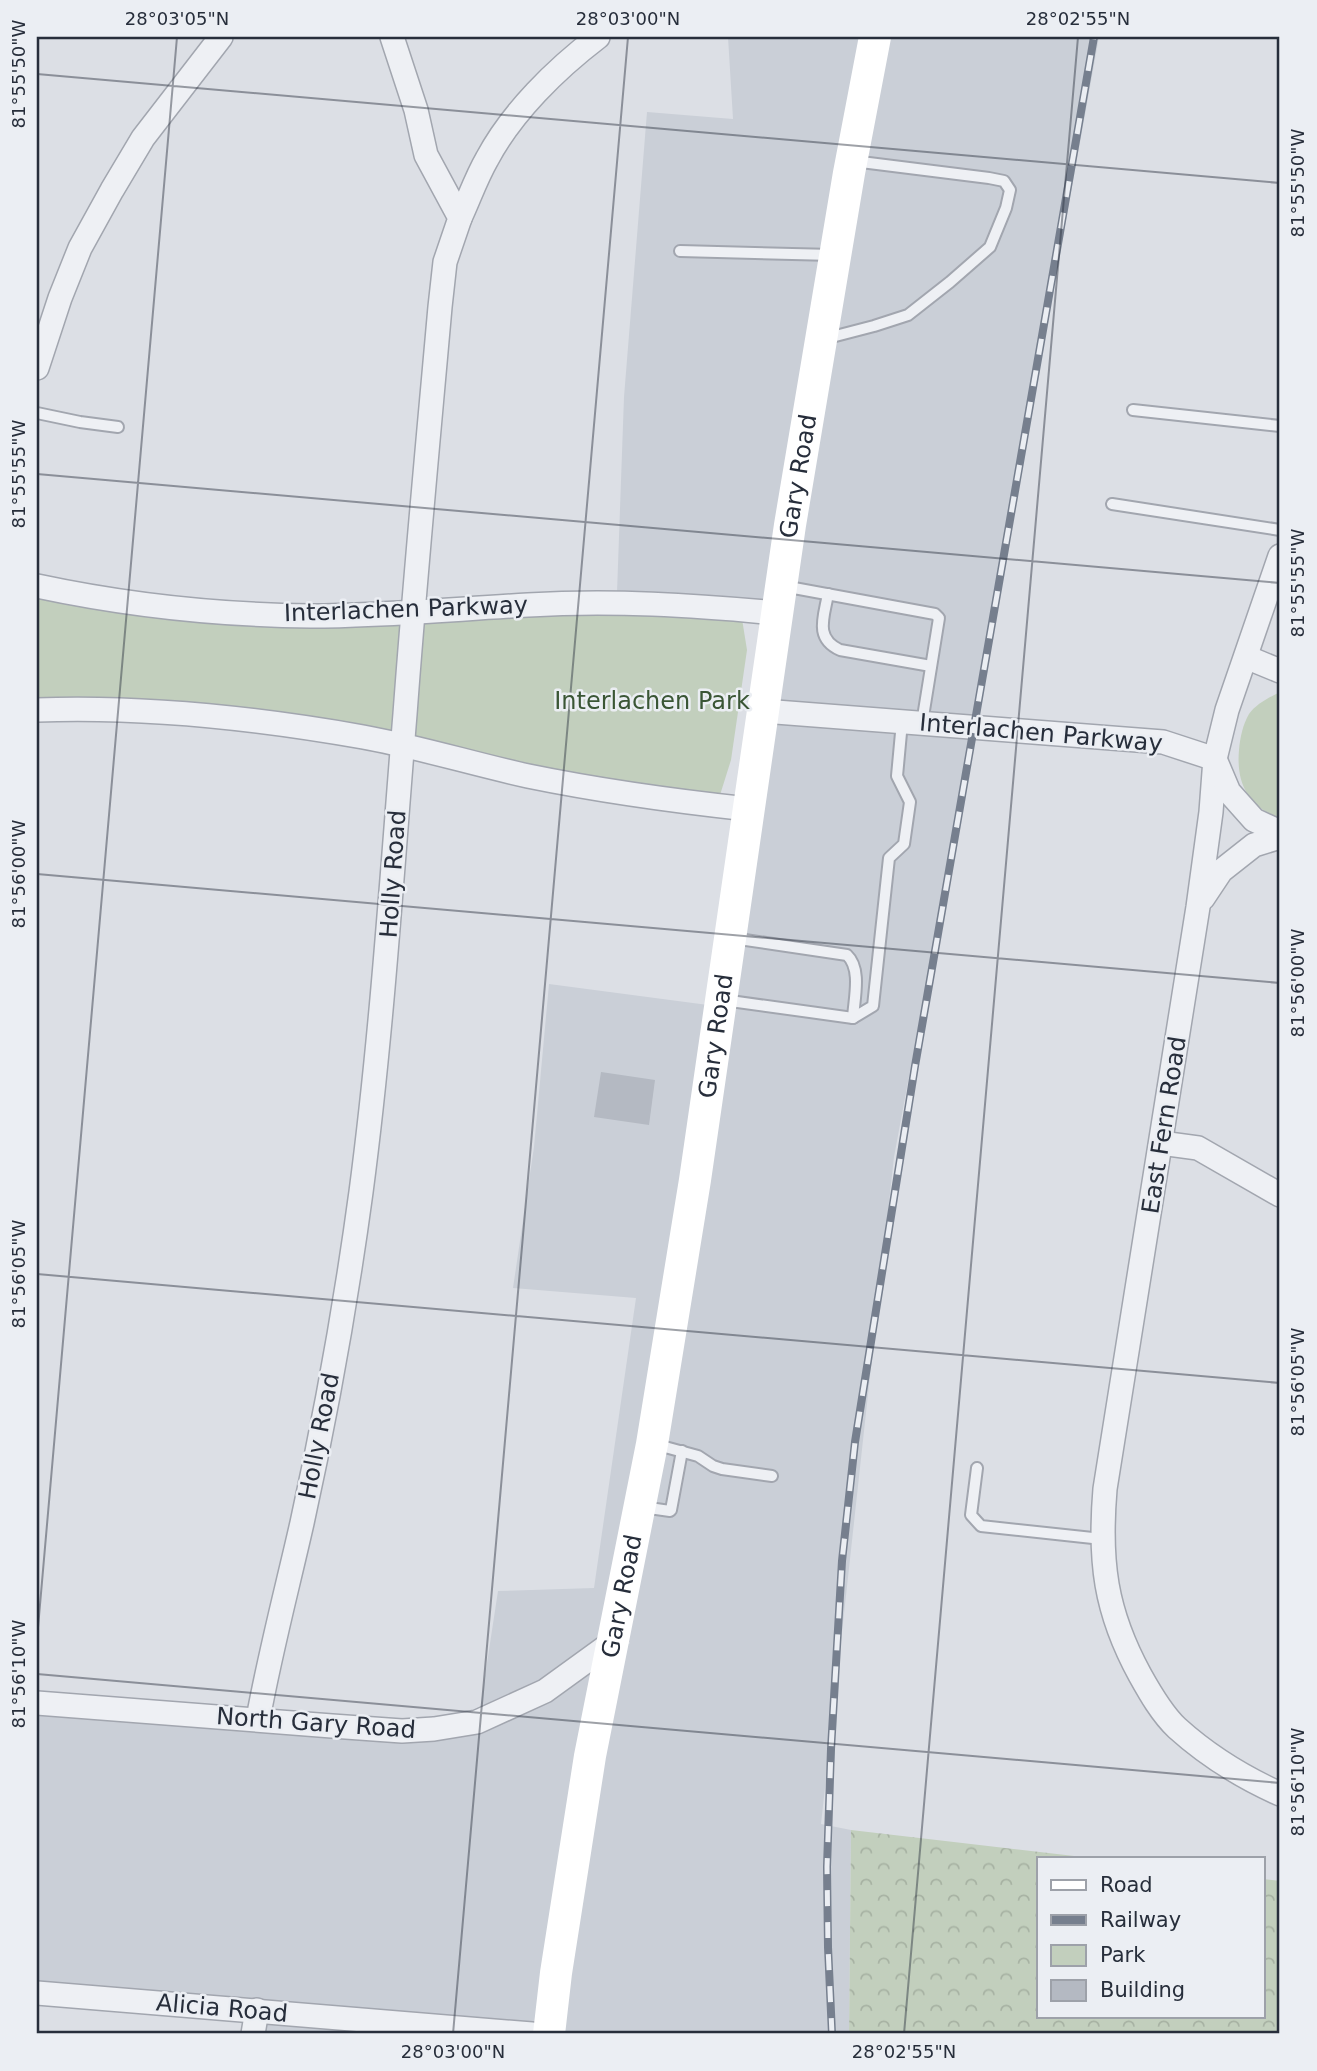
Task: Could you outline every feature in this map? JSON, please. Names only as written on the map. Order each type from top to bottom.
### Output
[{"type":"main road","name":"Gary Road","points":[[549,2034],[590,1756],[652,1444],[695,1180],[779,599],[874,37]]},
{"type":"street","points":[[37,368],[65,285],[80,248],[99,213],[143,138],[221,37]]},
{"type":"street","points":[[392,37],[416,110],[426,155],[460,218]]},
{"type":"street","name":"Holly Road","points":[[258,1719],[265,1673],[303,1519],[326,1401],[360,1192],[384,979],[445,261],[460,218],[487,158],[514,118],[549,79],[598,37]]},
{"type":"street","name":"East Fern Road","points":[[1280,556],[1227,710],[1215,759],[1212,812],[1105,1489],[1102,1539],[1104,1573],[1112,1613],[1127,1651],[1150,1692],[1175,1726],[1208,1754],[1246,1778],[1280,1794]]},
{"type":"street","name":"Interlachen Parkway","points":[[37,586],[128,603],[192,610],[310,616],[413,613],[529,605],[680,604],[779,599]]},
{"type":"street","points":[[1246,657],[1280,671]]},
{"type":"street","points":[[37,710],[134,710],[292,725],[655,799],[748,808]]},
{"type":"street","name":"Interlachen Parkway","points":[[763,711],[1163,741],[1215,759]]},
{"type":"street","points":[[1215,759],[1229,792],[1254,820],[1280,835]]},
{"type":"street","points":[[1198,907],[1221,871],[1254,845],[1280,835]]},
{"type":"street","points":[[1161,1143],[1198,1148],[1280,1195]]},
{"type":"street","name":"North Gary Road","points":[[37,1703],[402,1731],[434,1729],[477,1722],[545,1691],[614,1641]]},
{"type":"street","name":"Alicia Road","points":[[37,1993],[532,2034]]},
{"type":"street","points":[[253,2034],[257,2010]]},
{"type":"lane","points":[[821,340],[908,315],[950,282],[990,247],[1006,208],[1010,190],[1004,181],[989,178],[852,161]]},
{"type":"lane","points":[[680,251],[836,255]]},
{"type":"lane","points":[[1133,410],[1280,426]]},
{"type":"lane","points":[[37,413],[118,427]]},
{"type":"lane","points":[[1112,504],[1280,530]]},
{"type":"lane","points":[[828,594],[822,631],[833,647],[931,666]]},
{"type":"lane","points":[[721,999],[853,1018],[873,1006],[889,858],[904,844],[910,802],[897,776],[931,666],[939,618],[935,614],[828,594],[779,599]]},
{"type":"lane","points":[[729,938],[847,955],[852,960],[855,972],[853,1018]]},
{"type":"lane","points":[[652,1444],[698,1456],[713,1466],[772,1476]]},
{"type":"lane","points":[[640,1507],[671,1510],[682,1451]]},
{"type":"lane","points":[[976,1468],[971,1515],[981,1526],[1102,1539]]},
{"type":"shaded area","points":[[728,37],[863,37],[767,602],[681,594],[617,593],[624,397],[647,112],[733,119]]},
{"type":"shaded area","points":[[886,37],[1099,37],[976,719],[776,702]]},
{"type":"shaded area","points":[[772,722],[972,738],[894,1157],[821,1824],[851,1830],[849,2034],[561,2034],[567,1974],[624,1647],[630,1643],[626,1639]]},
{"type":"shaded area","points":[[549,984],[708,1005],[684,1179],[603,1636],[539,1683],[480,1709],[498,1591],[594,1588],[636,1298],[513,1288],[534,1147]]},
{"type":"shaded area","points":[[597,1666],[539,2025],[37,1983],[37,1713],[403,1741]]},
{"type":"shaded area","points":[[266,2021],[421,2034],[265,2034]]},
{"type":"green space","name":"Interlachen Park","points":[[37,597],[67,604],[213,620],[435,623],[581,611],[742,619],[747,650],[731,760],[720,795],[583,779],[364,731],[37,704]]},
{"type":"green space","points":[[1280,692],[1280,818],[1260,807],[1246,792],[1240,773],[1239,750],[1249,714],[1259,704]]},
{"type":"green space","points":[[851,1830],[1083,1857],[1037,1857],[1037,2018],[1264,2018],[1264,1879],[1280,1881],[1280,2034],[849,2034]]},
{"type":"building","points":[[601,1072],[655,1080],[649,1125],[594,1117]]},
{"type":"railway","points":[[832,2034],[827,1867],[831,1749],[842,1561],[855,1442],[915,1066],[1094,37]]}]
